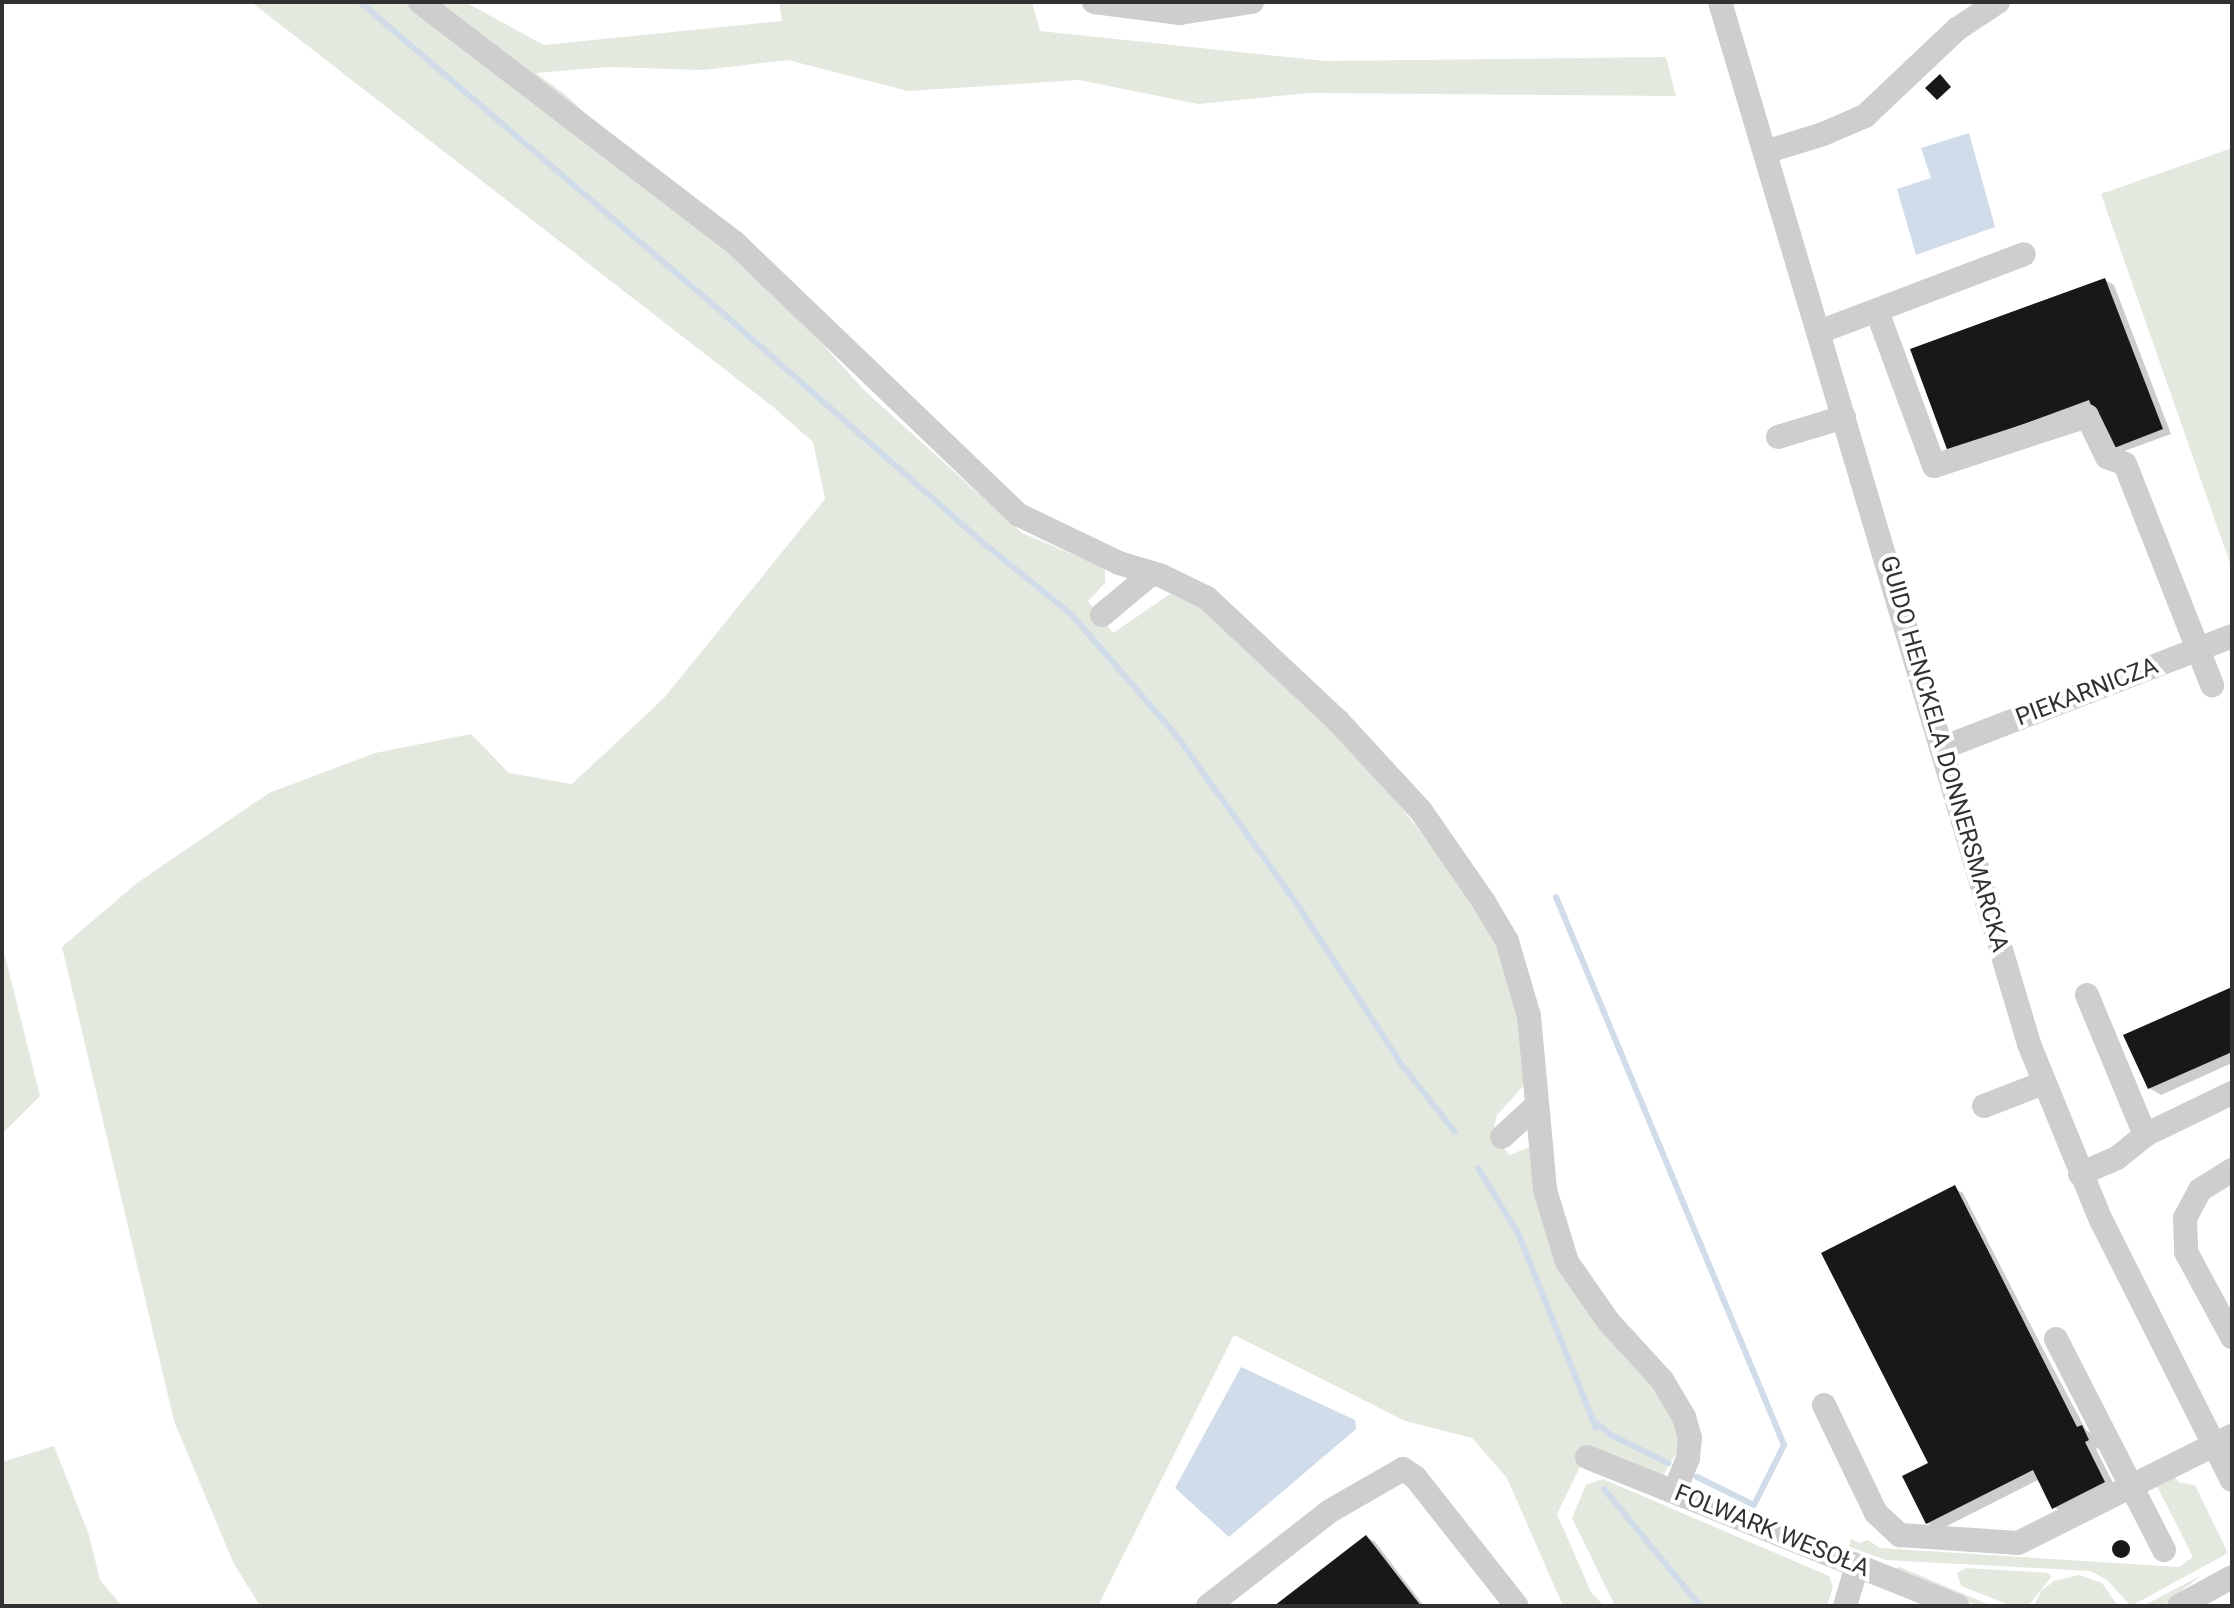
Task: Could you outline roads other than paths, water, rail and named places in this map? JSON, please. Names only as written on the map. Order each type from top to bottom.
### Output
[{"type":"street","points":[[420,2],[734,242],[1019,515],[1119,563],[1152,573],[1207,598],[1234,620],[1338,721],[1421,811],[1507,941],[1529,1016],[1545,1190],[1567,1262],[1608,1321],[1662,1380],[1684,1417],[1690,1438],[1688,1458],[1675,1491]]},
{"type":"street","points":[[1094,2],[1180,13],[1252,2]]},
{"type":"street","name":"GUIDO HENCKELA DONNERSMARCKA","points":[[1720,2],[2043,1083],[2080,1174],[2223,1440],[2232,1480]]},
{"type":"street","points":[[1765,152],[1823,134],[1865,116],[1957,29],[1998,2]]},
{"type":"street","points":[[1819,332],[2024,254]]},
{"type":"street","points":[[1877,311],[1934,466],[2087,416],[2107,457],[2125,464],[2212,685]]},
{"type":"street","points":[[1778,437],[1844,417]]},
{"type":"street","points":[[1102,615],[1152,573]]},
{"type":"street","name":"PIEKARNICZA","points":[[1942,748],[2232,636]]},
{"type":"street","points":[[2087,995],[2145,1135]]},
{"type":"street","points":[[1984,1106],[2043,1083]]},
{"type":"street","points":[[2080,1174],[2117,1158],[2145,1135],[2232,1093]]},
{"type":"street","points":[[1502,1137],[1537,1105]]},
{"type":"street","points":[[2232,1170],[2200,1190],[2185,1218],[2186,1252],[2232,1337]]},
{"type":"street","points":[[2056,1339],[2164,1550]]},
{"type":"street","points":[[1824,1405],[1876,1513],[1900,1535],[2018,1543],[2223,1440]]},
{"type":"street","name":"FOLWARK WESOŁA","points":[[1587,1457],[1957,1606]]},
{"type":"street","points":[[1208,1606],[1330,1511],[1403,1469],[1415,1477],[1517,1606]]},
{"type":"street","points":[[1845,1606],[1857,1566]]},
{"type":"street","points":[[2179,1606],[2232,1577]]},
{"type":"waterway","points":[[360,2],[727,317],[986,545],[1072,615],[1176,735],[1297,904],[1402,1065],[1455,1132]]},
{"type":"waterway","points":[[1556,897],[1784,1445],[1754,1505],[1697,1477]]},
{"type":"waterway","points":[[1478,1168],[1518,1233],[1596,1428]]},
{"type":"waterway","points":[[1595,1422],[1611,1435],[1668,1463]]},
{"type":"waterway","points":[[1604,1489],[1700,1606]]}]
